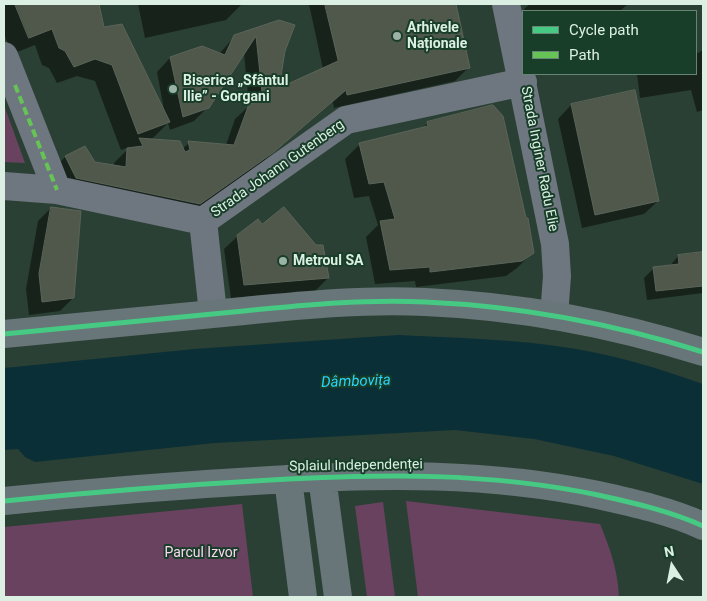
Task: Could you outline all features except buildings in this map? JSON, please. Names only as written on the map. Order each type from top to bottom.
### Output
[{"type":"main road","points":[[4,334],[344,302],[389,301],[466,304],[554,316],[608,326],[703,352]]},
{"type":"main road","name":"Splaiul Independenței","points":[[4,501],[167,486],[322,477],[411,475],[469,478],[572,490],[623,500],[659,510],[703,526]]},
{"type":"main road","points":[[322,477],[338,597]]},
{"type":"main road","points":[[288,479],[303,597]]},
{"type":"street","name":"Strada Inginer Radu Elie","points":[[506,4],[555,244],[557,276],[554,316]]},
{"type":"street","points":[[4,56],[10,89],[57,190]]},
{"type":"street","name":"Strada Johann Gutenberg","points":[[4,186],[57,190],[203,221],[346,120],[523,82]]},
{"type":"street","points":[[203,221],[213,314]]},
{"type":"green space","points":[[4,105],[25,163],[4,162]]},
{"type":"green space","points":[[406,501],[600,524],[613,560],[619,597],[418,597]]},
{"type":"green space","points":[[383,502],[395,597],[367,597],[355,506]]},
{"type":"green space","name":"Parcul Izvor","points":[[242,504],[253,597],[4,597],[4,527]]},
{"type":"water","name":"Dâmbovița","points":[[398,335],[506,341],[570,348],[638,363],[703,384],[703,484],[614,456],[534,439],[455,430],[215,443],[35,462],[25,457],[18,449],[4,450],[4,368],[194,349]]},
{"type":"marked path","points":[[15,85],[57,190]]},
{"type":"cycle path","points":[[4,334],[312,305],[402,301],[460,304],[531,312],[601,325],[703,352]]},
{"type":"cycle path","points":[[4,501],[271,480],[395,476],[435,477],[516,482],[598,495],[638,504],[703,526]]},
{"type":"place","name":"Arhivele Naționale","points":[[397,36]]},
{"type":"place","name":"Biserica „Sfântul Ilie” - Gorgani","points":[[173,89]]},
{"type":"place","name":"Metroul SA","points":[[283,261]]}]
